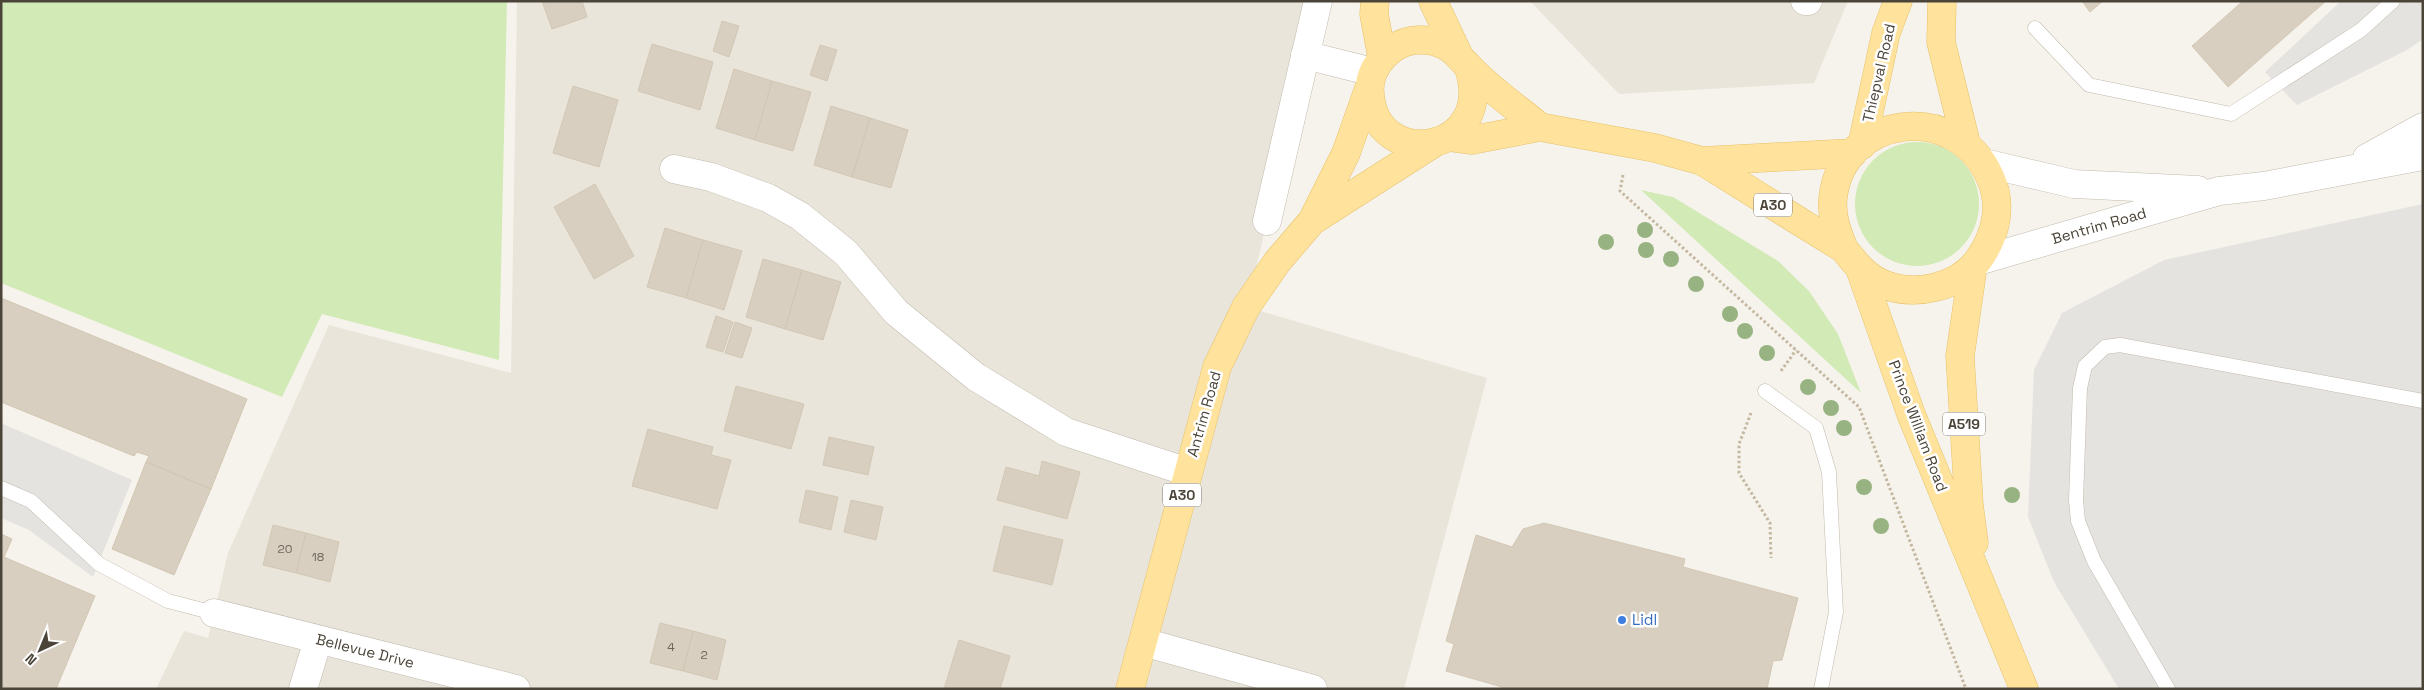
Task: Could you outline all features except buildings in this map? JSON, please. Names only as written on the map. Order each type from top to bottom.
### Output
[{"type":"main road","name":"A30","points":[[1375,1],[1374,113],[1377,120],[1388,133],[1402,141],[1418,145],[1442,140],[1472,140],[1540,127],[1655,148],[1702,161],[1852,259]]},
{"type":"main road","name":"A30","points":[[1433,1],[1473,82],[1472,105],[1462,127],[1442,140]]},
{"type":"main road","name":"Thiepval Road","points":[[1858,149],[1886,33],[1898,1]]},
{"type":"main road","name":"A519","points":[[1942,1],[1941,42],[1975,153],[1995,187],[1997,214],[1992,239],[1975,264],[1958,278],[1935,288],[1909,290],[1883,284],[1852,259],[1834,224],[1833,198],[1839,174],[1858,149],[1872,137],[1894,127],[1919,125],[1943,130],[1975,153]]},
{"type":"main road","name":"A30","points":[[1375,72],[1396,46],[1414,40],[1430,40],[1445,45],[1540,127]]},
{"type":"main road","name":"Antrim Road","points":[[1130,689],[1188,472],[1221,358],[1246,307],[1277,262],[1312,221],[1346,153],[1375,72]]},
{"type":"main road","name":"Antrim Road","points":[[1312,221],[1442,140]]},
{"type":"main road","name":"A30","points":[[1702,161],[1858,149]]},
{"type":"main road","name":"Prince William Road","points":[[1852,259],[1911,414],[2024,689]]},
{"type":"main road","name":"Prince William Road","points":[[1975,264],[1960,356],[1969,505],[1979,582]]},
{"type":"street","points":[[1267,221],[1318,1]]},
{"type":"street","points":[[1305,56],[1375,72]]},
{"type":"street","name":"Bentrim Road","points":[[2346,170],[2423,127]]},
{"type":"street","name":"Bentrim Road","points":[[1975,153],[2074,184],[2219,191],[2264,186],[2423,156]]},
{"type":"street","points":[[674,168],[711,177],[768,198],[800,216],[846,253],[896,312],[976,377],[1066,432],[1188,472]]},
{"type":"street","name":"Bentrim Road","points":[[1975,264],[2219,191]]},
{"type":"street","name":"Bellevue Drive","points":[[214,613],[516,689]]},
{"type":"street","points":[[303,689],[318,640]]},
{"type":"street","points":[[1143,642],[1313,689]]},
{"type":"lane","points":[[2034,28],[2089,85],[2231,114],[2361,30],[2393,1]]},
{"type":"lane","points":[[2168,689],[2094,561],[2078,521],[2076,500],[2080,388],[2085,366],[2105,347],[2120,345],[2423,401]]},
{"type":"lane","points":[[1765,391],[1816,428],[1830,472],[1836,612],[1821,689]]},
{"type":"lane","points":[[1,488],[31,501],[99,564],[168,601],[214,613]]},
{"type":"path","points":[[1771,558],[1770,523],[1739,473],[1739,444],[1747,420],[1765,391],[1796,350]]},
{"type":"shaded area","points":[[517,1],[1318,1],[1247,307],[1487,378],[1404,689],[156,689],[184,631],[208,638],[228,553],[329,325],[511,373]]},
{"type":"shaded area","points":[[1530,1],[1848,1],[1814,83],[1619,94]]},
{"type":"shaded area","points":[[2341,1],[2423,1],[2423,39],[2407,50],[2297,105],[2265,72]]},
{"type":"shaded area","points":[[2423,204],[2423,689],[2119,689],[2054,582],[2028,517],[2034,370],[2062,313],[2164,260]]},
{"type":"shaded area","points":[[1,423],[132,480],[93,577],[29,530],[1,518]]},
{"type":"green space","points":[[1,1],[507,1],[499,360],[322,314],[282,397],[1,283]]},
{"type":"green space","points":[[1917,142],[1941,147],[1961,160],[1974,180],[1979,204],[1974,228],[1961,248],[1941,261],[1917,266],[1893,261],[1873,248],[1860,228],[1855,204],[1860,180],[1873,160],[1893,147]]},
{"type":"green space","points":[[1641,190],[1673,197],[1778,261],[1809,291],[1838,334],[1861,393]]},
{"type":"place","name":"Lidl","points":[[1622,620]]}]
